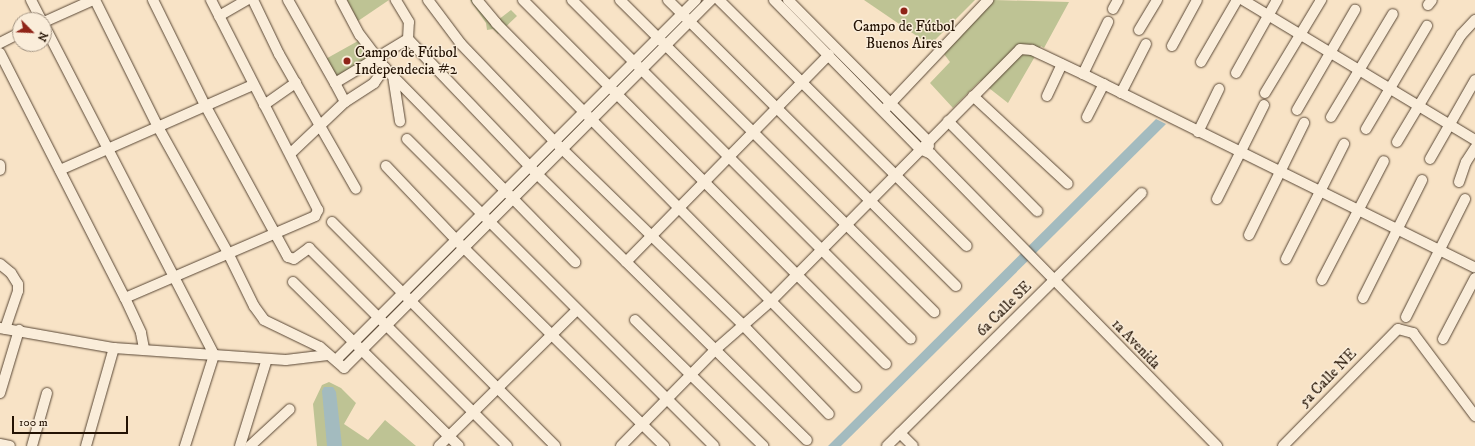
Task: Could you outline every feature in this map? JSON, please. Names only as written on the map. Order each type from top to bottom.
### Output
[{"type":"street","points":[[31,0],[37,12]]},
{"type":"street","points":[[52,18],[94,0],[158,127],[228,254],[254,306],[264,320],[313,344],[344,368],[378,318],[485,219],[686,18],[711,0]]},
{"type":"street","points":[[153,0],[205,106],[273,232],[291,259],[309,248],[385,326],[475,412],[507,446]]},
{"type":"street","points":[[124,298],[228,254],[273,232],[315,216],[318,210],[291,153],[253,85],[210,0]]},
{"type":"street","points":[[219,16],[248,0]]},
{"type":"street","points":[[253,0],[296,83],[356,189]]},
{"type":"street","points":[[288,0],[345,102]]},
{"type":"street","points":[[341,0],[360,35],[384,68],[510,194],[575,262]]},
{"type":"street","points":[[396,0],[410,22],[408,39]]},
{"type":"street","points":[[428,0],[461,44],[558,145],[742,324],[829,414]]},
{"type":"street","points":[[477,0],[496,23],[856,387]]},
{"type":"street","points":[[523,0],[886,364]]},
{"type":"street","points":[[572,0],[911,339]]},
{"type":"street","points":[[620,0],[934,312]]},
{"type":"street","points":[[668,0],[956,286]]},
{"type":"street","points":[[686,18],[696,0]]},
{"type":"street","points":[[719,0],[894,176],[967,246]]},
{"type":"street","points":[[774,0],[920,150],[931,154]]},
{"type":"street","points":[[788,0],[928,141],[931,154]]},
{"type":"street","points":[[883,111],[988,0]]},
{"type":"street","points":[[1139,30],[1157,0]]},
{"type":"street","points":[[1172,46],[1197,0]]},
{"type":"street","points":[[1201,62],[1237,0]]},
{"type":"street","points":[[1243,0],[1360,69],[1475,140]]},
{"type":"street","points":[[1236,73],[1277,0]]},
{"type":"street","points":[[1265,93],[1299,34],[1321,0]]},
{"type":"street","points":[[1297,110],[1355,10]]},
{"type":"street","points":[[1331,117],[1393,14]]},
{"type":"street","points":[[1397,142],[1461,35],[1475,20]]},
{"type":"street","points":[[1083,74],[1108,22]]},
{"type":"street","points":[[1366,129],[1389,87],[1427,26]]},
{"type":"street","points":[[0,43],[12,38]]},
{"type":"street","points":[[335,83],[408,39]]},
{"type":"street","points":[[408,39],[533,171],[807,440]]},
{"type":"street","points":[[52,41],[171,277],[214,355],[185,446]]},
{"type":"street","points":[[1121,93],[1146,44]]},
{"type":"street","points":[[621,446],[644,425],[666,398],[690,374],[742,324],[770,301],[1020,49],[1032,50],[1104,84],[1198,132],[1475,268]]},
{"type":"street","points":[[0,53],[124,298],[141,333],[144,349]]},
{"type":"street","points":[[626,262],[677,207],[728,156],[754,133],[829,55]]},
{"type":"street","points":[[1047,96],[1062,64]]},
{"type":"street","points":[[291,153],[320,123],[345,102],[374,84],[384,68]]},
{"type":"street","points":[[393,76],[400,121]]},
{"type":"street","points":[[1430,159],[1475,80]]},
{"type":"street","points":[[264,105],[296,83]]},
{"type":"street","points":[[1087,117],[1104,84]]},
{"type":"street","points":[[60,170],[253,85]]},
{"type":"street","points":[[1198,132],[1219,89]]},
{"type":"street","points":[[973,96],[1068,184]]},
{"type":"street","points":[[1217,199],[1264,105]]},
{"type":"street","points":[[948,121],[1037,211]]},
{"type":"street","points":[[1249,235],[1279,171],[1304,123]]},
{"type":"street","points":[[407,139],[485,219],[714,446]]},
{"type":"street","points":[[1286,259],[1344,144]]},
{"type":"street","points":[[1459,182],[1466,162],[1475,148]]},
{"type":"street","name":"1a Avenida","points":[[931,154],[1218,446]]},
{"type":"street","points":[[1322,280],[1384,161]]},
{"type":"street","points":[[0,165],[0,170]]},
{"type":"street","points":[[386,166],[460,243],[664,446]]},
{"type":"street","points":[[1363,298],[1422,180]]},
{"type":"street","name":"6a Calle SE","points":[[887,446],[1142,192]]},
{"type":"street","points":[[1406,317],[1438,250],[1465,199]]},
{"type":"street","points":[[332,222],[403,294],[411,300],[500,388],[556,446]]},
{"type":"street","points":[[0,264],[11,273],[18,284],[18,291],[2,328],[114,348],[267,359],[302,360],[332,358],[357,347],[385,326],[411,300],[460,243]]},
{"type":"street","points":[[1443,339],[1475,278]]},
{"type":"street","points":[[293,282],[458,446]]},
{"type":"street","points":[[439,446],[500,388],[577,310]]},
{"type":"street","points":[[635,320],[763,446]]},
{"type":"street","name":"5a Calle NE","points":[[1283,446],[1394,330],[1402,328],[1413,333],[1475,416]]},
{"type":"street","points":[[0,393],[18,330]]},
{"type":"street","points":[[86,446],[114,348]]},
{"type":"street","points":[[240,446],[267,359]]},
{"type":"street","points":[[32,446],[47,393]]},
{"type":"street","points":[[250,446],[290,409]]},
{"type":"street","points":[[900,433],[913,446]]},
{"type":"street","points":[[0,444],[10,446]]},
{"type":"green space","points":[[347,0],[389,0],[358,21]]},
{"type":"green space","points":[[470,0],[483,0],[498,20],[511,10],[517,16],[498,34],[493,29],[487,30],[486,23]]},
{"type":"green space","points":[[864,0],[975,0],[930,45]]},
{"type":"green space","points":[[994,0],[1069,2],[1044,48],[1041,46],[1008,103],[980,81],[953,108],[930,83],[950,62],[944,54]]},
{"type":"green space","name":"Campo de Fútbol Independecia #2","points":[[358,41],[370,63],[337,81],[325,59]]},
{"type":"green space","points":[[329,382],[341,388],[356,403],[344,424],[368,440],[385,420],[416,446],[317,446],[313,404],[322,385]]},
{"type":"water","points":[[1156,119],[1166,124],[841,446],[828,446]]},
{"type":"water","points":[[324,387],[333,387],[336,392],[342,446],[327,446],[322,391]]},
{"type":"place","name":"Campo de Fútbol Buenos Aires","points":[[904,11]]},
{"type":"place","name":"Campo de Fútbol Independecia #2","points":[[347,61]]}]
